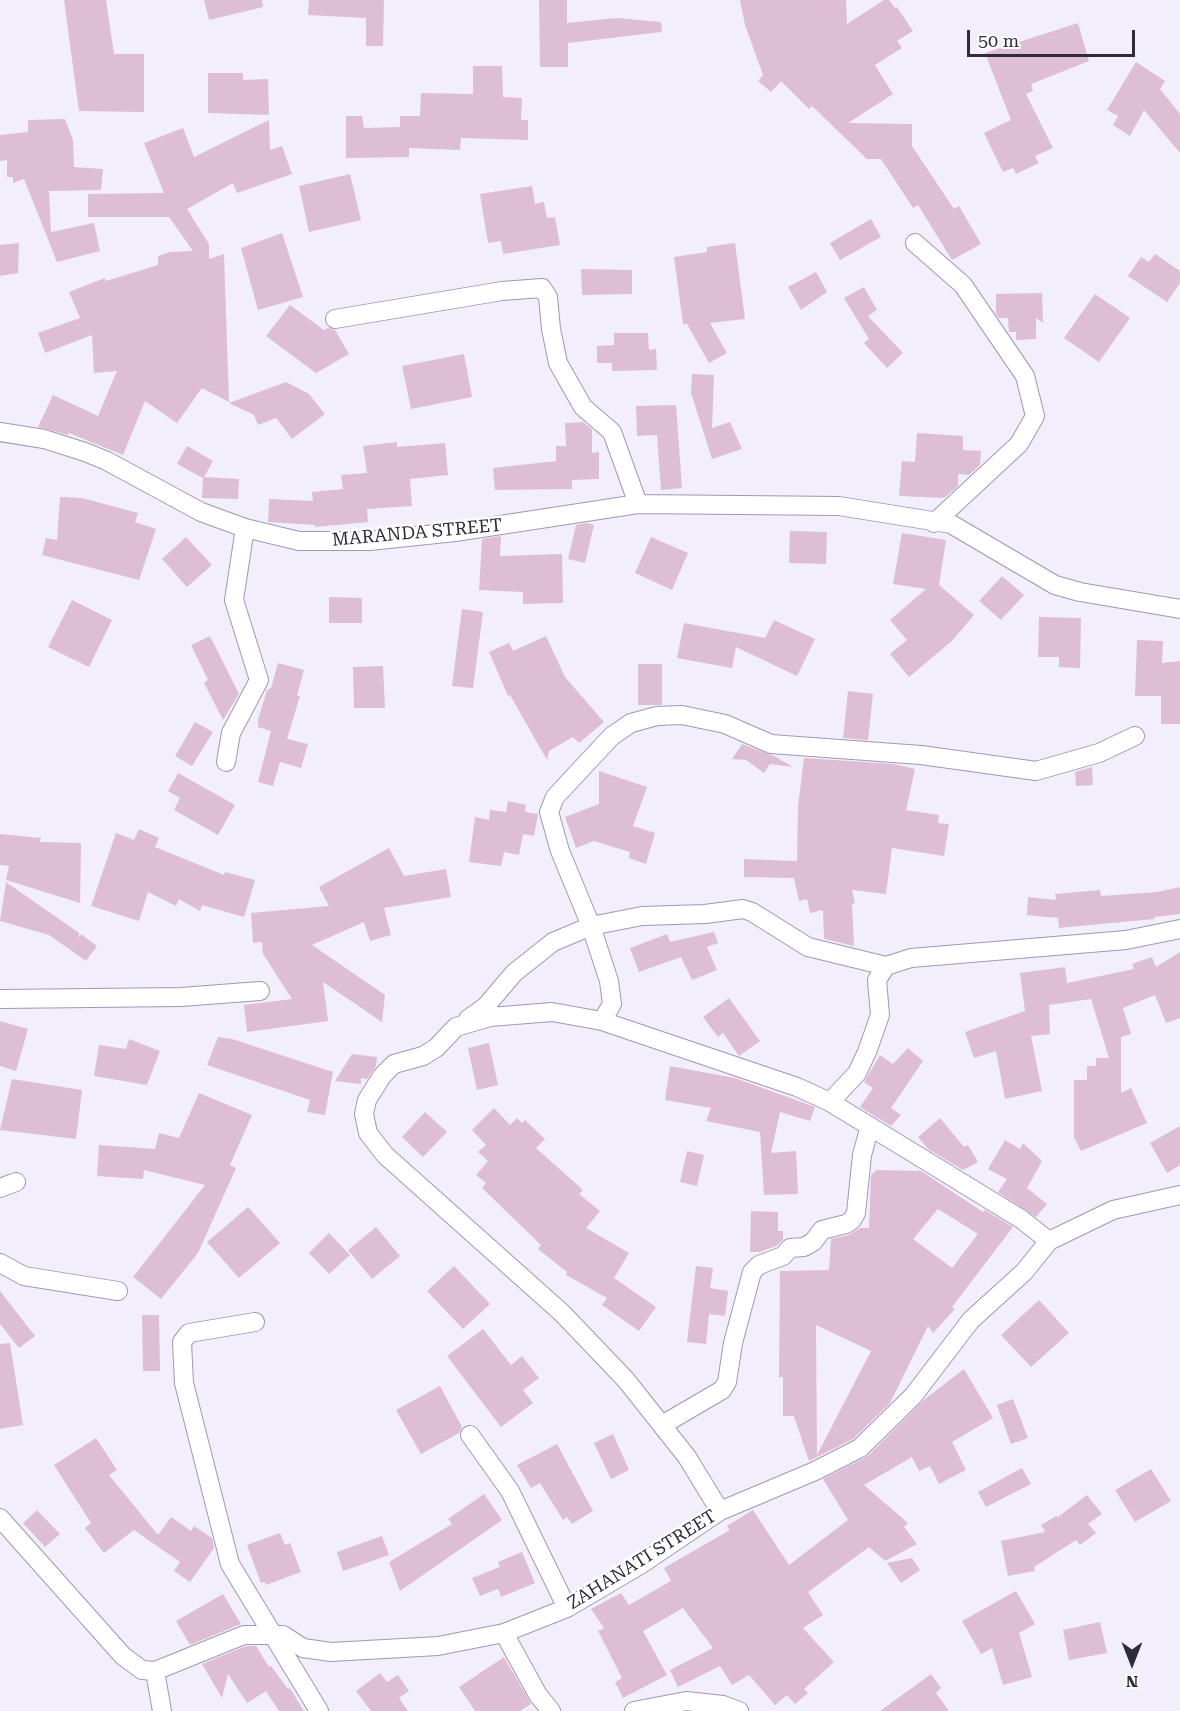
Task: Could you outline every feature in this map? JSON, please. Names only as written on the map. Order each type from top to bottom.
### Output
[{"type":"street","points":[[915,243],[963,285],[1025,376],[1035,416],[1019,444],[934,523]]},
{"type":"street","points":[[335,319],[502,291],[542,288],[548,297],[551,329],[558,363],[583,407],[612,432],[638,504]]},
{"type":"street","name":"MARANDA STREET","points":[[0,432],[44,439],[85,452],[107,461],[201,512],[245,528],[299,541],[370,541],[509,525],[638,504],[839,507],[893,513],[934,523],[951,524],[1055,585],[1080,592],[1180,609]]},
{"type":"street","points":[[226,762],[231,733],[259,680],[234,600],[245,528]]},
{"type":"street","points":[[602,1021],[612,1004],[611,993],[591,926],[560,851],[549,812],[555,796],[612,736],[631,723],[657,717],[682,715],[725,724],[771,744],[921,755],[1036,771],[1099,753],[1135,736]]},
{"type":"street","points":[[720,1511],[687,1457],[626,1380],[562,1313],[385,1155],[368,1133],[364,1114],[368,1100],[382,1076],[393,1064],[423,1056],[436,1048],[456,1027],[486,1006],[514,973],[537,953],[571,932],[642,916],[705,914],[743,909],[752,912],[808,947],[886,966],[911,958],[1126,939],[1180,929]]},
{"type":"street","points":[[830,1102],[857,1073],[870,1044],[880,1015],[878,981],[886,966]]},
{"type":"street","points":[[0,999],[181,997],[260,991]]},
{"type":"street","points":[[456,1027],[474,1020],[520,1013],[552,1012],[602,1021],[797,1087],[830,1102],[870,1126],[1021,1219],[1049,1241]]},
{"type":"street","points":[[662,1425],[722,1390],[728,1382],[728,1365],[752,1272],[759,1265],[783,1256],[790,1248],[804,1247],[813,1242],[822,1230],[846,1224],[852,1220],[856,1213],[862,1155],[870,1126]]},
{"type":"street","name":"ZAHANATI STREET","points":[[155,1671],[244,1635],[283,1635],[303,1648],[331,1652],[438,1646],[504,1633],[567,1608],[640,1565],[720,1511],[815,1471],[860,1448],[913,1396],[971,1320],[1024,1272],[1049,1241],[1113,1210],[1180,1195]]},
{"type":"street","points":[[0,1263],[24,1276],[118,1291]]},
{"type":"street","points":[[255,1322],[189,1333],[182,1342],[184,1383],[230,1564],[319,1711]]},
{"type":"street","points":[[470,1436],[510,1491],[567,1608]]},
{"type":"street","points":[[0,1518],[123,1656],[142,1670],[155,1671],[162,1711]]},
{"type":"street","points":[[504,1633],[538,1695],[551,1711]]},
{"type":"street","points":[[634,1711],[686,1701],[723,1705],[739,1711]]},
{"type":"building","points":[[64,0],[106,0],[114,54],[144,54],[144,112],[79,111]]},
{"type":"building","points":[[204,0],[262,0],[263,7],[209,20]]},
{"type":"building","points":[[309,0],[384,0],[383,46],[366,46],[366,18],[308,15]]},
{"type":"building","points":[[539,0],[567,0],[567,23],[617,18],[661,22],[662,32],[568,43],[568,67],[540,67]]},
{"type":"building","points":[[740,0],[846,0],[847,24],[884,0],[889,0],[895,8],[897,7],[913,31],[897,41],[902,48],[875,65],[893,94],[848,123],[912,124],[912,146],[954,209],[959,206],[981,244],[952,260],[918,205],[913,208],[881,159],[867,159],[812,106],[809,109],[781,81],[771,92],[758,81],[763,75],[745,25]]},
{"type":"building","points":[[1078,23],[1089,61],[1031,84],[1033,91],[1026,94],[1053,148],[1035,156],[1039,163],[1016,174],[1013,168],[1003,172],[984,133],[1011,120],[985,53]]},
{"type":"building","points":[[1136,62],[1165,81],[1160,89],[1180,114],[1180,153],[1144,110],[1130,136],[1113,125],[1118,116],[1107,110]]},
{"type":"building","points":[[473,66],[502,66],[503,97],[522,98],[521,120],[528,120],[528,140],[461,138],[460,150],[409,148],[409,157],[346,158],[346,116],[362,116],[364,128],[400,127],[400,116],[420,116],[421,93],[473,94]]},
{"type":"building","points":[[208,73],[243,73],[243,80],[268,79],[269,115],[208,113]]},
{"type":"building","points":[[65,119],[73,140],[74,167],[103,169],[101,190],[49,191],[51,232],[94,223],[100,251],[57,262],[24,179],[13,183],[13,177],[7,177],[7,160],[0,161],[0,135],[28,132],[28,120]]},
{"type":"building","points":[[269,120],[270,150],[282,146],[292,174],[237,193],[233,183],[187,209],[209,244],[209,259],[224,254],[229,402],[202,388],[177,423],[145,401],[123,455],[69,433],[68,435],[38,427],[53,395],[98,416],[117,371],[94,373],[92,335],[45,353],[38,333],[80,318],[69,292],[105,278],[106,281],[158,265],[158,256],[170,252],[193,251],[169,217],[88,217],[88,194],[164,193],[144,143],[183,128],[194,157]]},
{"type":"building","points":[[350,174],[361,220],[309,232],[299,186]]},
{"type":"building","points":[[532,186],[535,204],[544,202],[547,218],[555,217],[560,245],[503,254],[501,241],[488,243],[480,194]]},
{"type":"building","points":[[871,219],[881,237],[840,260],[830,243]]},
{"type":"building","points":[[282,233],[303,297],[258,310],[241,248]]},
{"type":"building","points":[[19,243],[18,273],[0,276],[0,245]]},
{"type":"building","points":[[735,243],[745,319],[710,323],[727,353],[709,363],[687,324],[683,324],[674,257],[707,252],[707,247]]},
{"type":"building","points":[[1155,254],[1180,271],[1180,283],[1167,302],[1128,276],[1141,257],[1149,262]]},
{"type":"building","points":[[581,269],[632,270],[632,294],[582,295]]},
{"type":"building","points":[[816,272],[827,292],[801,310],[788,287]]},
{"type":"building","points":[[864,287],[877,310],[868,316],[903,353],[887,368],[864,343],[869,339],[844,298]]},
{"type":"building","points":[[1042,293],[1043,323],[1036,318],[1036,339],[1016,340],[1016,332],[1009,332],[1008,318],[999,318],[996,314],[996,294]]},
{"type":"building","points":[[1095,294],[1130,318],[1099,362],[1064,338]]},
{"type":"building","points":[[290,305],[324,330],[328,328],[335,330],[349,354],[316,373],[266,336]]},
{"type":"building","points":[[614,333],[648,333],[649,350],[656,349],[657,370],[612,371],[612,363],[597,363],[597,346],[614,345]]},
{"type":"building","points":[[464,354],[472,397],[411,409],[402,366]]},
{"type":"building","points":[[692,374],[714,375],[712,428],[730,422],[742,449],[712,459],[691,393]]},
{"type":"building","points":[[286,382],[309,394],[325,414],[292,439],[276,418],[258,425],[254,415],[229,403]]},
{"type":"building","points":[[676,405],[682,488],[661,490],[657,435],[637,436],[636,406]]},
{"type":"building","points":[[583,422],[592,429],[592,453],[599,452],[599,479],[572,480],[572,489],[495,490],[493,468],[556,461],[556,446],[566,446],[565,423]]},
{"type":"building","points":[[917,433],[963,436],[963,450],[981,451],[980,465],[969,475],[958,474],[958,486],[944,498],[899,496],[902,461],[915,462]]},
{"type":"building","points":[[397,442],[397,447],[445,443],[448,475],[410,479],[412,506],[367,509],[368,522],[315,527],[315,525],[268,522],[269,499],[313,501],[312,492],[343,489],[341,475],[367,473],[363,446]]},
{"type":"building","points":[[187,446],[213,461],[204,477],[239,479],[238,499],[202,498],[203,478],[177,464]]},
{"type":"building","points":[[60,497],[82,498],[138,513],[135,522],[156,529],[139,580],[42,555],[46,538],[57,540]]},
{"type":"building","points":[[587,523],[594,525],[585,563],[568,559],[576,525]]},
{"type":"building","points":[[790,531],[827,532],[826,564],[789,563]]},
{"type":"building","points":[[902,533],[946,540],[939,585],[974,615],[952,641],[909,677],[890,654],[907,640],[890,620],[926,589],[893,584]]},
{"type":"building","points":[[501,536],[500,556],[562,554],[563,603],[523,604],[523,592],[479,590],[482,539]]},
{"type":"building","points":[[186,537],[212,565],[187,587],[162,559]]},
{"type":"building","points":[[651,537],[688,553],[672,590],[635,573]]},
{"type":"building","points":[[1002,576],[1024,595],[1001,620],[979,601]]},
{"type":"building","points":[[329,597],[362,598],[362,623],[329,623]]},
{"type":"building","points":[[72,600],[112,620],[89,667],[48,647]]},
{"type":"building","points":[[462,609],[483,612],[473,688],[452,686]]},
{"type":"building","points":[[1039,617],[1081,618],[1080,668],[1059,667],[1059,657],[1038,657]]},
{"type":"building","points":[[774,620],[815,639],[797,676],[736,647],[732,668],[677,658],[684,623],[765,638]]},
{"type":"building","points":[[210,636],[239,694],[223,720],[204,683],[208,680],[191,645]]},
{"type":"building","points":[[546,636],[565,677],[604,722],[579,743],[573,737],[549,751],[547,760],[510,695],[508,696],[489,652],[509,643],[513,651]]},
{"type":"building","points":[[1137,640],[1163,641],[1162,663],[1180,661],[1180,724],[1161,724],[1161,696],[1135,696]]},
{"type":"building","points":[[278,663],[304,670],[297,696],[300,696],[287,739],[308,744],[301,768],[280,762],[273,786],[258,782],[271,731],[258,727],[258,720]]},
{"type":"building","points":[[638,664],[662,664],[662,705],[638,705]]},
{"type":"building","points":[[383,666],[385,708],[354,708],[353,667]]},
{"type":"building","points":[[848,691],[873,694],[868,740],[843,738]]},
{"type":"building","points":[[195,722],[213,732],[192,766],[175,756]]},
{"type":"building","points":[[742,744],[774,756],[793,767],[770,764],[764,773],[746,760],[732,759]]},
{"type":"building","points":[[804,758],[894,764],[915,769],[906,810],[939,815],[938,823],[949,824],[944,856],[892,848],[886,894],[852,890],[855,903],[852,904],[854,946],[824,939],[823,910],[810,913],[807,899],[799,901],[794,878],[744,877],[744,859],[797,861],[798,806]]},
{"type":"building","points":[[1092,767],[1093,785],[1076,786],[1075,772]]},
{"type":"building","points":[[599,771],[647,787],[633,826],[655,833],[646,864],[629,858],[630,852],[594,841],[576,848],[565,817],[599,804]]},
{"type":"building","points":[[178,773],[235,805],[218,835],[174,810],[180,798],[168,791]]},
{"type":"building","points":[[508,801],[526,805],[525,812],[538,814],[534,836],[523,834],[519,855],[504,852],[501,866],[469,862],[475,817],[489,820],[490,810],[506,812]]},
{"type":"building","points":[[139,829],[159,838],[155,847],[224,875],[225,872],[255,880],[244,917],[202,905],[200,911],[179,899],[176,906],[148,892],[139,921],[91,906],[116,833],[134,840]]},
{"type":"building","points":[[0,834],[41,838],[40,842],[81,843],[80,903],[6,880],[9,866],[0,865]]},
{"type":"building","points":[[389,848],[404,876],[446,869],[451,897],[384,908],[391,935],[370,941],[364,922],[312,945],[385,995],[382,1022],[323,982],[328,1021],[247,1032],[244,1005],[292,999],[263,954],[262,942],[253,943],[251,913],[329,906],[319,887]]},
{"type":"building","points":[[6,882],[79,933],[79,938],[81,934],[97,946],[86,961],[49,935],[0,921]]},
{"type":"building","points":[[1180,887],[1180,914],[1154,917],[1154,919],[1059,928],[1058,918],[1027,915],[1028,897],[1056,900],[1055,894],[1100,890],[1101,896],[1157,892]]},
{"type":"building","points":[[714,932],[718,943],[707,947],[717,970],[692,980],[681,957],[639,972],[630,948],[667,934],[670,942]]},
{"type":"building","points":[[1180,952],[1180,1018],[1166,1023],[1155,995],[1123,1008],[1131,1034],[1121,1037],[1121,1093],[1131,1088],[1147,1123],[1081,1151],[1074,1137],[1074,1080],[1087,1080],[1087,1066],[1096,1066],[1096,1058],[1109,1058],[1091,999],[1049,1005],[1050,1034],[1031,1036],[1042,1091],[1005,1099],[996,1051],[974,1058],[965,1032],[1025,1011],[1020,973],[1065,967],[1067,983],[1134,969],[1132,964],[1152,957],[1156,967]]},
{"type":"building","points":[[729,998],[760,1041],[739,1056],[723,1033],[718,1037],[703,1017]]},
{"type":"building","points":[[0,1021],[28,1029],[16,1071],[0,1066]]},
{"type":"building","points":[[218,1037],[232,1039],[333,1072],[325,1115],[307,1112],[310,1100],[207,1065]]},
{"type":"building","points":[[129,1039],[160,1051],[147,1085],[94,1076],[99,1045],[126,1049]]},
{"type":"building","points":[[489,1043],[498,1085],[477,1090],[468,1048]]},
{"type":"building","points":[[908,1048],[923,1061],[891,1108],[901,1115],[891,1126],[860,1107],[873,1088],[864,1082],[880,1055],[893,1064]]},
{"type":"building","points":[[352,1054],[377,1057],[376,1066],[367,1079],[361,1078],[361,1084],[335,1081]]},
{"type":"building","points":[[670,1066],[735,1078],[815,1107],[810,1121],[780,1112],[771,1153],[796,1151],[798,1194],[764,1195],[760,1132],[706,1121],[711,1108],[665,1100]]},
{"type":"building","points":[[12,1079],[82,1090],[76,1139],[0,1130]]},
{"type":"building","points":[[199,1093],[252,1115],[230,1165],[236,1168],[198,1253],[161,1299],[133,1277],[205,1185],[144,1170],[143,1179],[97,1176],[99,1145],[155,1149],[159,1133],[179,1138]]},
{"type":"building","points":[[494,1108],[510,1125],[517,1118],[522,1123],[525,1120],[545,1139],[536,1148],[583,1190],[579,1194],[600,1211],[586,1228],[629,1253],[614,1278],[656,1307],[639,1331],[602,1305],[607,1298],[566,1275],[567,1272],[538,1249],[541,1245],[482,1188],[486,1183],[476,1175],[488,1161],[478,1152],[486,1145],[472,1130]]},
{"type":"building","points":[[425,1112],[447,1132],[423,1157],[402,1137]]},
{"type":"building","points":[[940,1118],[964,1147],[968,1145],[978,1162],[963,1170],[928,1149],[918,1137]]},
{"type":"building","points":[[1180,1126],[1180,1165],[1167,1173],[1150,1143]]},
{"type":"building","points":[[1005,1140],[1020,1149],[1023,1143],[1042,1161],[1027,1188],[1047,1204],[1036,1217],[998,1192],[1007,1179],[988,1169]]},
{"type":"building","points":[[687,1151],[704,1155],[697,1186],[680,1182]]},
{"type":"building","points":[[877,1170],[921,1171],[983,1212],[985,1210],[1013,1227],[952,1307],[955,1309],[933,1333],[928,1326],[890,1403],[853,1439],[809,1461],[794,1416],[783,1416],[783,1377],[779,1377],[780,1271],[829,1270],[831,1239],[849,1235],[860,1228],[869,1228],[871,1175]],"holes":[[[938,1209],[978,1234],[952,1268],[913,1239]],[[816,1325],[871,1351],[817,1455]]]},
{"type":"building","points":[[248,1207],[280,1243],[239,1278],[207,1242]]},
{"type":"building","points":[[751,1211],[778,1212],[778,1231],[783,1231],[783,1240],[776,1246],[760,1252],[750,1252]]},
{"type":"building","points":[[376,1227],[400,1256],[372,1279],[348,1250]]},
{"type":"building","points":[[329,1233],[350,1255],[329,1274],[309,1253]]},
{"type":"building","points":[[454,1266],[490,1304],[463,1329],[427,1291]]},
{"type":"building","points":[[696,1266],[713,1268],[710,1288],[728,1291],[725,1316],[709,1314],[706,1344],[687,1342]]},
{"type":"building","points":[[0,1291],[35,1336],[19,1348],[0,1324]]},
{"type":"building","points":[[1039,1300],[1069,1333],[1031,1367],[1001,1335]]},
{"type":"building","points":[[142,1315],[159,1315],[160,1371],[143,1371]]},
{"type":"building","points":[[483,1329],[511,1365],[522,1356],[539,1378],[523,1390],[533,1403],[501,1427],[447,1356]]},
{"type":"building","points":[[10,1343],[23,1425],[0,1429],[0,1344]]},
{"type":"building","points":[[964,1369],[993,1418],[952,1442],[966,1470],[939,1484],[930,1466],[919,1471],[912,1457],[864,1485],[908,1523],[904,1527],[917,1544],[885,1561],[869,1547],[808,1592],[823,1615],[803,1628],[834,1662],[804,1689],[808,1693],[795,1704],[787,1695],[775,1705],[749,1675],[732,1685],[720,1666],[678,1687],[670,1670],[713,1648],[683,1608],[643,1631],[667,1675],[623,1698],[615,1682],[622,1678],[598,1631],[604,1628],[591,1609],[621,1593],[629,1605],[671,1581],[664,1568],[730,1530],[727,1526],[753,1510],[789,1565],[848,1520],[823,1479],[868,1456],[925,1399]]},
{"type":"building","points":[[440,1386],[462,1427],[459,1433],[421,1454],[396,1410]]},
{"type":"building","points":[[1013,1399],[1028,1438],[1011,1444],[997,1405]]},
{"type":"building","points":[[613,1434],[629,1470],[611,1479],[594,1443]]},
{"type":"building","points":[[96,1438],[117,1470],[109,1475],[158,1535],[171,1517],[191,1531],[194,1526],[212,1538],[214,1548],[190,1582],[174,1571],[180,1562],[134,1530],[104,1553],[85,1528],[91,1523],[54,1465]]},
{"type":"building","points":[[557,1444],[593,1511],[572,1524],[567,1517],[563,1520],[540,1483],[531,1488],[517,1465]]},
{"type":"building","points":[[1022,1468],[1031,1484],[986,1507],[978,1492]]},
{"type":"building","points":[[1151,1469],[1171,1501],[1135,1522],[1115,1490]]},
{"type":"building","points":[[484,1494],[502,1520],[400,1591],[389,1562],[452,1524],[448,1519]]},
{"type":"building","points":[[1087,1495],[1102,1514],[1088,1524],[1096,1533],[1080,1545],[1076,1540],[1034,1567],[1035,1571],[1008,1576],[1001,1541],[1045,1532],[1041,1525],[1058,1517]]},
{"type":"building","points":[[37,1510],[60,1534],[45,1547],[23,1523]]},
{"type":"building","points":[[280,1533],[285,1545],[290,1543],[301,1572],[266,1585],[265,1582],[261,1583],[247,1545]]},
{"type":"building","points":[[382,1536],[389,1555],[343,1571],[337,1552]]},
{"type":"building","points":[[522,1552],[535,1583],[501,1597],[498,1589],[480,1596],[472,1578],[500,1567],[498,1562]]},
{"type":"building","points":[[912,1558],[920,1570],[901,1583],[887,1563]]},
{"type":"building","points":[[1016,1591],[1035,1624],[1019,1633],[1032,1677],[1003,1685],[992,1648],[981,1654],[962,1621]]},
{"type":"building","points":[[223,1594],[241,1624],[190,1645],[176,1621]]},
{"type":"building","points":[[1100,1622],[1107,1653],[1069,1660],[1063,1630]]},
{"type":"building","points":[[246,1646],[256,1646],[269,1667],[271,1666],[288,1689],[290,1688],[304,1711],[279,1711],[266,1691],[247,1703],[228,1674],[222,1698],[202,1664]]},
{"type":"building","points":[[504,1657],[531,1704],[520,1711],[475,1711],[459,1687]]},
{"type":"building","points":[[380,1673],[387,1682],[398,1675],[409,1691],[399,1698],[408,1711],[371,1711],[356,1691]]},
{"type":"building","points":[[931,1674],[941,1688],[936,1693],[949,1711],[880,1711]]}]
